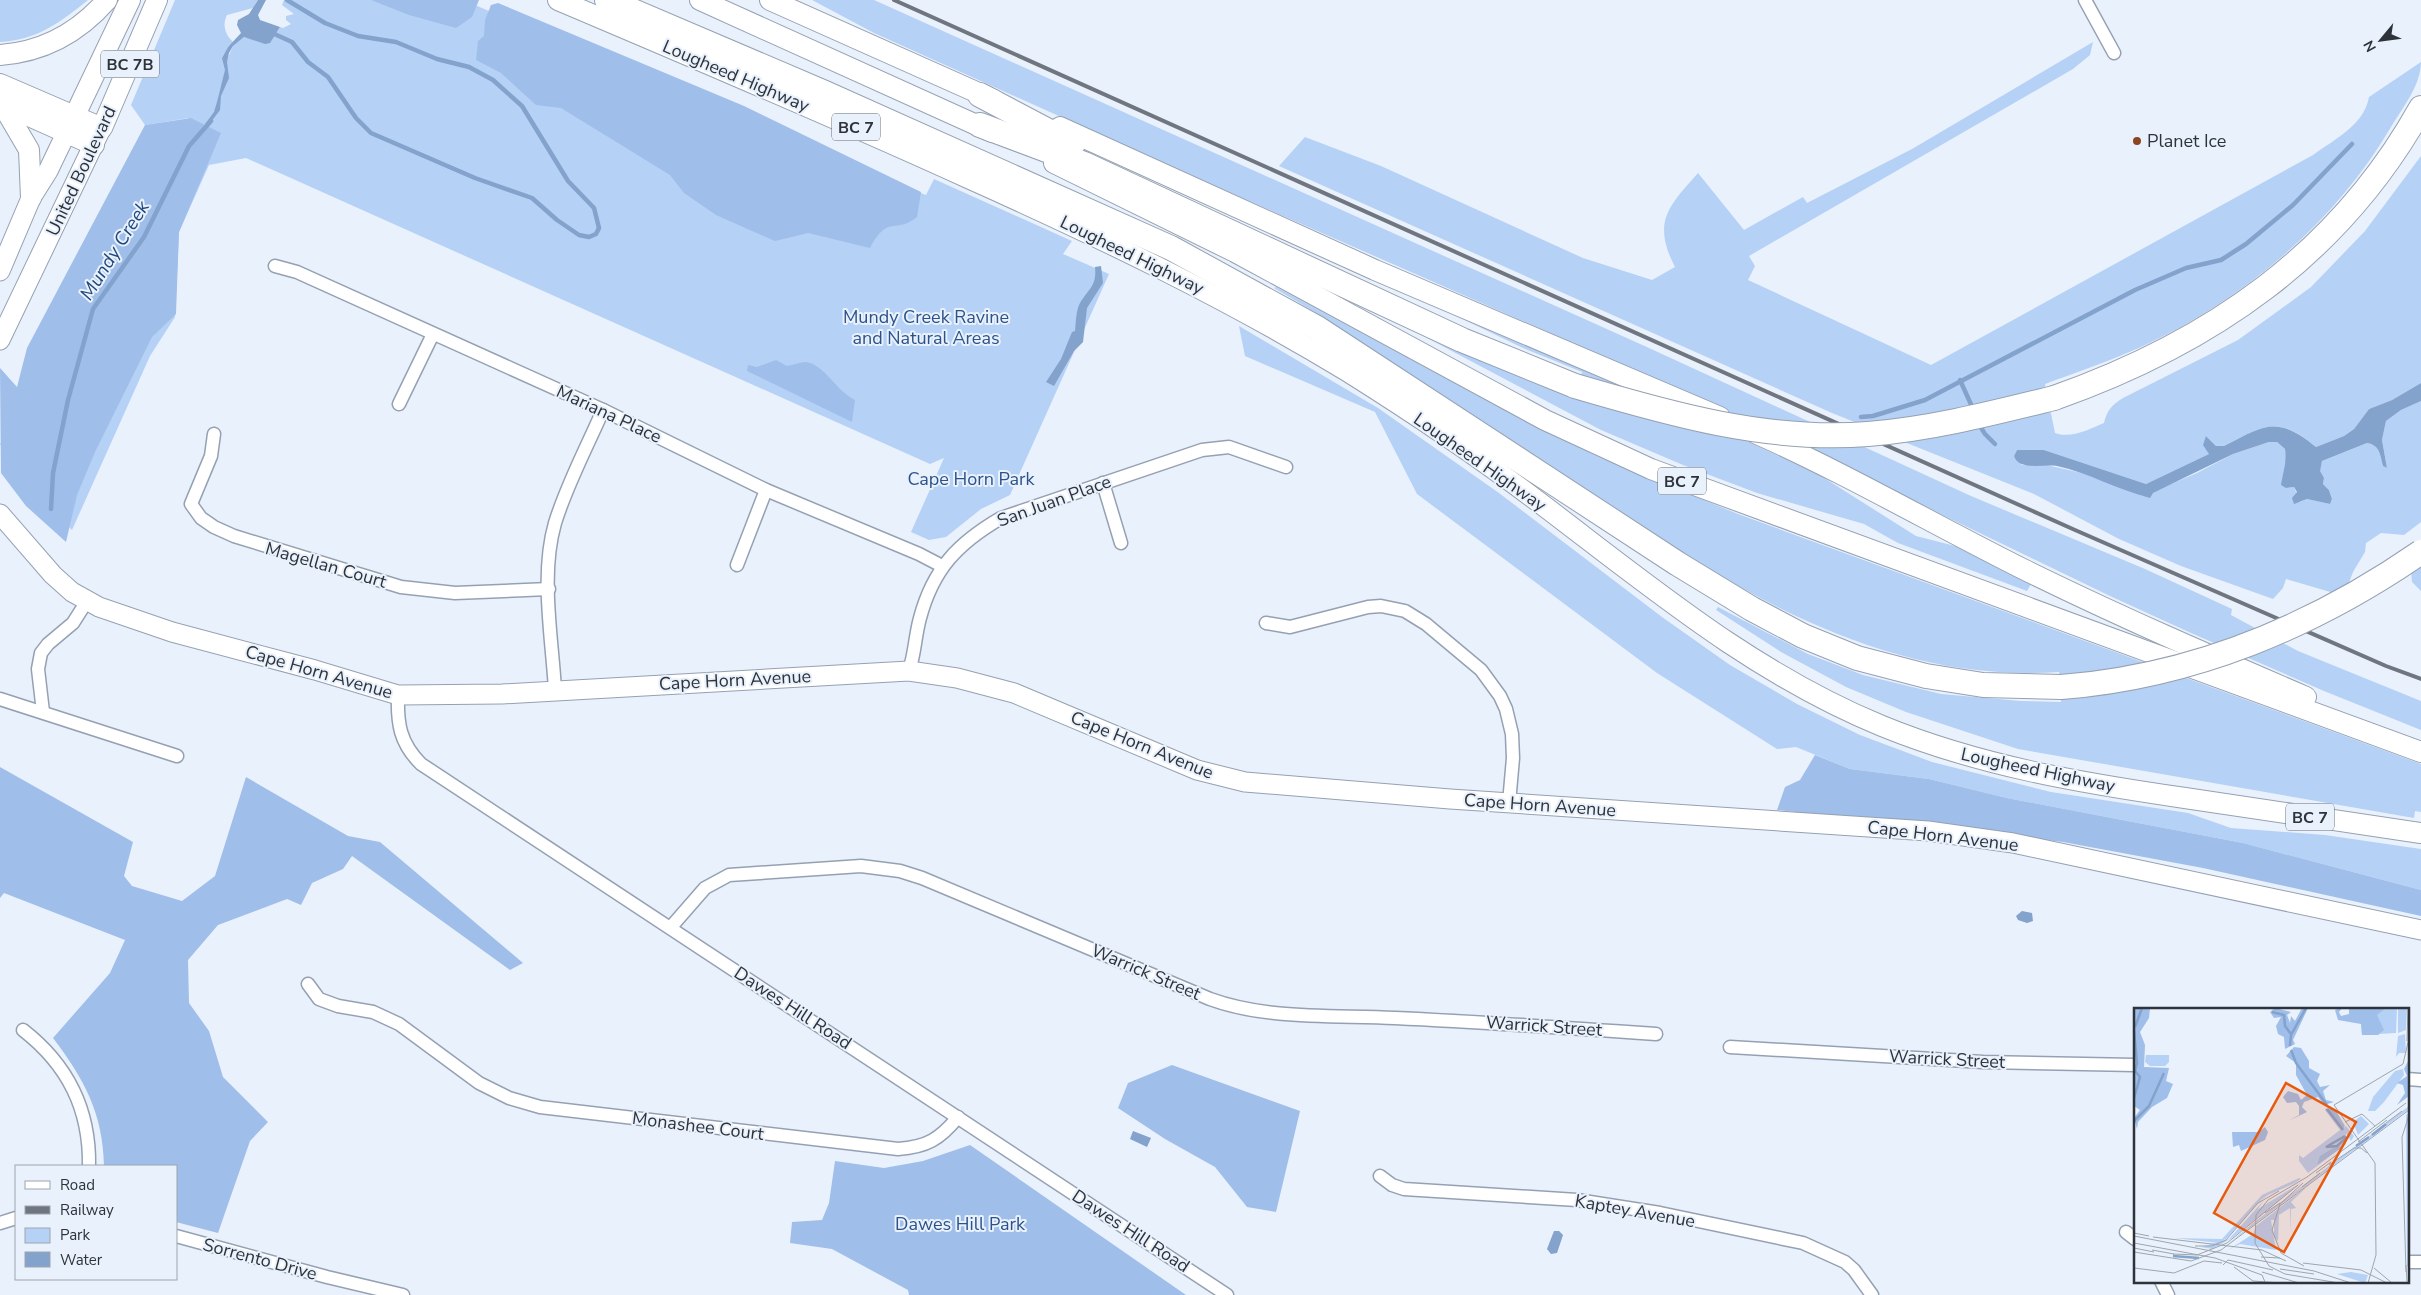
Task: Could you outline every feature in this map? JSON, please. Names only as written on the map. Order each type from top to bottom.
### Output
[{"type":"highway","points":[[607,0],[825,93],[1171,248],[1317,328],[1678,564],[1752,609],[1803,636],[1857,658],[1926,676],[1997,686],[2061,687],[2112,682],[2165,672],[2241,648],[2343,600],[2421,552]]},
{"type":"highway","points":[[980,95],[1055,136],[1567,383]]},
{"type":"highway","points":[[980,125],[1084,164],[1446,333],[1567,383],[1653,409],[1714,423],[1771,431],[1830,435],[1868,434],[1927,427],[2054,398],[2115,375],[2173,347],[2224,318],[2270,285],[2309,252],[2353,206],[2389,160],[2421,108]]},
{"type":"main road","points":[[0,55],[36,48],[60,38],[85,22],[107,0]]},
{"type":"main road","name":"United Boulevard","points":[[71,124],[130,0]]},
{"type":"main road","name":"United Boulevard","points":[[98,137],[157,0]]},
{"type":"main road","name":"Lougheed Highway","points":[[558,0],[992,188],[1150,262],[1244,312],[1353,375],[1449,438],[1522,490],[1682,612],[1726,643],[1794,684],[1863,718],[1962,754],[2040,774],[2132,790],[2421,833]]},
{"type":"main road","name":"BC 7","points":[[700,0],[980,125],[1235,252],[1545,420],[1630,460],[1751,507],[2421,752]]},
{"type":"main road","points":[[770,0],[980,95],[1039,118],[1375,270],[1609,371],[1659,390],[1790,449],[2062,587],[2199,651],[2334,709],[2421,752]]},
{"type":"main road","points":[[0,84],[98,137]]},
{"type":"main road","points":[[1,104],[71,124]]},
{"type":"main road","points":[[1,104],[29,150],[32,198]]},
{"type":"street","points":[[2085,0],[2114,53]]},
{"type":"street","name":"United Boulevard","points":[[0,271],[32,198],[48,171],[71,124]]},
{"type":"street","name":"United Boulevard","points":[[0,340],[5,316],[98,137]]},
{"type":"street","name":"Mariana Place","points":[[275,266],[298,272],[603,410],[766,490],[942,566]]},
{"type":"street","points":[[399,404],[432,334]]},
{"type":"street","points":[[555,690],[549,588],[550,552],[555,523],[603,410]]},
{"type":"street","name":"Magellan Court","points":[[214,434],[211,456],[192,504],[201,518],[214,527],[253,543],[378,581],[419,590],[455,593],[549,588]]},
{"type":"street","name":"San Juan Place","points":[[909,671],[915,652],[920,619],[942,566],[956,549],[972,535],[1001,518],[1202,450],[1229,447],[1286,467]]},
{"type":"street","points":[[1103,483],[1121,543]]},
{"type":"street","points":[[738,565],[766,490]]},
{"type":"street","name":"Cape Horn Avenue","points":[[0,514],[48,571],[65,587],[87,601],[146,624],[315,670],[398,695],[502,694],[909,671],[957,678],[1014,693],[1213,775],[1270,785],[1928,831],[2013,842],[2421,930]]},
{"type":"street","points":[[43,712],[38,669],[41,653],[48,644],[73,623],[87,601]]},
{"type":"street","points":[[1266,623],[1290,626],[1368,607],[1381,606],[1406,611],[1426,624],[1482,670],[1500,696],[1506,710],[1512,734],[1509,803]]},
{"type":"street","name":"Dawes Hill Road","points":[[398,695],[397,715],[401,739],[411,755],[421,764],[1227,1295]]},
{"type":"street","points":[[0,699],[177,756]]},
{"type":"street","name":"Warrick Street","points":[[671,927],[704,888],[729,875],[860,866],[880,868],[922,878],[1210,999],[1240,1008],[1277,1012],[1483,1022],[1656,1034]]},
{"type":"street","name":"Monashee Court","points":[[308,984],[319,999],[338,1006],[373,1012],[400,1024],[440,1055],[495,1091],[540,1107],[898,1149],[916,1147],[934,1140],[944,1134],[958,1117]]},
{"type":"street","points":[[23,1030],[45,1047],[62,1068],[75,1095],[88,1138],[89,1165]]},
{"type":"street","name":"Warrick Street","points":[[1730,1047],[1983,1062],[2134,1065]]},
{"type":"street","points":[[2408,1079],[2421,1080]]},
{"type":"street","name":"Kaptey Avenue","points":[[1380,1176],[1392,1185],[1404,1189],[1577,1200],[1660,1213],[1803,1243],[1845,1262],[1854,1270],[1872,1295]]},
{"type":"street","points":[[0,1223],[15,1218]]},
{"type":"street","name":"Sorrento Drive","points":[[178,1237],[327,1277],[403,1295]]},
{"type":"street","points":[[2408,1262],[2421,1262]]},
{"type":"street","points":[[2162,1282],[2168,1295]]},
{"type":"green space","points":[[0,0],[88,0],[68,16],[37,34],[13,41],[0,42]]},
{"type":"green space","name":"Mundy Creek Ravine and Natural Areas","points":[[175,0],[258,0],[253,8],[227,15],[225,29],[233,42],[222,58],[227,60],[233,46],[244,37],[252,38],[277,32],[280,27],[283,28],[291,24],[286,20],[286,16],[294,14],[282,5],[284,0],[464,0],[712,111],[926,195],[934,179],[1072,241],[1063,254],[1109,274],[1010,495],[981,509],[946,537],[929,540],[911,532],[944,458],[930,464],[246,158],[209,165],[179,232],[175,317],[150,356],[72,530],[36,494],[0,444],[189,118],[145,125],[131,105]]},
{"type":"green space","points":[[371,0],[479,0],[472,17],[456,28],[409,15]]},
{"type":"green space","points":[[812,0],[874,0],[1649,348],[1971,496],[2145,569],[2232,609],[2231,615],[2298,651],[2421,701],[2421,730],[2324,691],[2191,633],[2110,596],[1721,408],[1208,183],[874,33]]},
{"type":"green space","points":[[498,3],[744,106],[921,192],[917,217],[903,225],[892,226],[882,231],[870,248],[808,233],[775,241],[716,215],[684,193],[670,175],[561,108],[536,105],[501,73],[476,60],[478,41],[484,36],[485,20],[491,5]]},
{"type":"green space","points":[[2093,42],[2090,55],[2073,69],[1749,256],[1755,266],[1748,280],[1931,365],[2313,155],[2355,123],[2366,107],[2369,97],[2421,62],[2415,87],[2368,162],[2343,195],[2314,227],[2283,256],[2215,307],[2178,328],[2141,347],[2045,384],[2055,433],[2061,435],[2074,434],[2104,423],[2110,408],[2123,398],[2238,340],[2311,287],[2365,231],[2421,156],[2421,383],[2392,400],[2369,409],[2354,429],[2344,436],[2316,447],[2291,430],[2281,427],[2261,429],[2224,446],[2216,446],[2206,436],[2209,454],[2146,484],[2044,450],[2017,450],[2014,456],[2022,465],[2042,464],[2082,473],[2143,496],[2197,473],[2233,454],[2269,442],[2277,442],[2285,449],[2287,466],[2282,479],[2286,488],[2294,487],[2300,502],[2307,499],[2330,504],[2332,499],[2329,490],[2323,484],[2324,478],[2319,471],[2322,461],[2367,443],[2377,448],[2383,466],[2387,468],[2382,440],[2386,421],[2401,410],[2421,401],[2421,522],[2404,535],[2381,533],[2366,543],[2365,552],[2353,572],[2344,596],[2286,579],[2283,588],[2273,599],[2181,566],[2119,539],[2034,494],[1832,413],[1279,166],[1305,137],[1381,166],[1583,258],[1652,280],[1675,267],[1668,251],[1664,226],[1671,206],[1698,173],[1744,230],[1803,197],[1807,203],[1912,149]]},
{"type":"green space","points":[[191,118],[221,133],[179,232],[176,314],[152,337],[95,452],[77,495],[66,542],[26,506],[1,473],[0,368],[17,387],[27,348],[145,125]]},
{"type":"green space","points":[[1354,267],[1630,387],[1755,445],[1821,476],[1916,536],[1955,546],[2031,584],[2027,591],[1898,543],[1864,524],[1757,493],[1683,465],[1601,430],[1361,303],[1574,397],[1582,372],[1523,348]]},
{"type":"green space","points":[[1276,287],[1493,404],[1599,457],[1738,514],[2421,764],[2421,812],[2415,811],[2414,818],[2018,749],[1906,712],[1846,687],[1781,652],[1716,610],[1718,607],[1808,654],[1863,675],[1941,694],[2021,701],[2061,702],[2059,672],[1987,671],[1918,660],[1852,639],[1788,612],[1725,579],[1605,503],[1313,311],[1274,288]]},
{"type":"green space","points":[[1239,326],[1378,408],[1499,493],[1662,617],[1730,665],[1797,704],[1860,735],[1932,762],[2051,792],[2188,813],[2231,828],[2325,835],[2421,849],[2421,890],[2243,843],[2007,798],[1929,779],[1850,769],[1796,747],[1777,749],[1657,673],[1417,494],[1375,412],[1245,356]]},
{"type":"green space","points":[[776,360],[787,366],[806,362],[818,367],[841,390],[855,400],[852,422],[747,371],[748,365],[757,367]]},
{"type":"green space","points":[[2421,562],[2421,591],[2412,582],[2411,570]]},
{"type":"green space","points":[[1815,755],[1850,769],[1929,779],[2007,798],[2243,843],[2421,890],[2421,916],[2203,868],[2063,842],[1777,810],[1785,787],[1800,780]]},
{"type":"green space","points":[[0,767],[133,842],[124,876],[132,886],[182,901],[215,876],[246,777],[348,836],[380,842],[523,963],[510,970],[352,856],[343,869],[312,883],[301,905],[287,899],[218,925],[188,960],[189,1003],[209,1031],[223,1077],[268,1122],[250,1141],[218,1233],[178,1223],[178,1165],[104,1165],[100,1129],[90,1098],[74,1068],[53,1038],[110,973],[125,940],[4,893],[0,898]]},
{"type":"green space","points":[[1172,1065],[1300,1111],[1276,1212],[1247,1207],[1215,1167],[1165,1139],[1118,1108],[1128,1083]]},
{"type":"green space","name":"Dawes Hill Park","points":[[970,1145],[1186,1295],[909,1295],[908,1290],[832,1249],[790,1243],[792,1222],[822,1220],[829,1203],[835,1161],[884,1168],[923,1161]]},
{"type":"water","points":[[258,0],[266,0],[258,15],[260,20],[280,27],[270,43],[265,44],[244,37],[233,46],[227,62],[229,78],[221,96],[220,110],[208,126],[205,124],[214,112],[225,70],[222,58],[228,47],[241,33],[237,25],[238,20],[249,14]]},
{"type":"water","points":[[1101,266],[1103,283],[1087,308],[1083,342],[1074,351],[1054,386],[1046,382],[1061,359],[1072,332],[1075,331],[1076,316],[1080,303],[1094,283],[1095,267]]},
{"type":"water","points":[[2421,383],[2421,401],[2401,410],[2386,421],[2382,440],[2387,468],[2383,466],[2377,448],[2367,443],[2322,461],[2320,471],[2324,478],[2323,484],[2329,490],[2332,499],[2330,504],[2307,499],[2294,504],[2292,498],[2297,492],[2294,487],[2286,488],[2281,485],[2285,463],[2285,449],[2277,442],[2269,442],[2233,454],[2153,493],[2150,498],[2069,469],[2057,466],[2021,464],[2014,456],[2017,450],[2044,450],[2146,484],[2209,454],[2203,445],[2206,436],[2216,446],[2224,446],[2261,429],[2281,427],[2291,430],[2316,447],[2344,436],[2354,429],[2369,409],[2392,400]]},
{"type":"water","points":[[2022,911],[2032,913],[2033,921],[2027,923],[2018,920],[2016,916]]},
{"type":"water","points":[[1133,1131],[1151,1138],[1147,1147],[1130,1139]]},
{"type":"water","points":[[1554,1231],[1559,1231],[1563,1235],[1557,1253],[1551,1254],[1547,1249]]},
{"type":"waterway","points":[[270,32],[292,42],[308,62],[328,77],[356,118],[371,133],[475,178],[532,198],[557,220],[579,235],[589,237],[596,234],[599,228],[594,208],[568,181],[522,106],[493,80],[469,67],[437,59],[396,42],[358,36],[325,23],[287,0]]},
{"type":"waterway","name":"Mundy Creek","points":[[51,509],[53,473],[68,400],[93,309],[144,237],[189,146],[211,121]]},
{"type":"waterway","points":[[1861,417],[1873,416],[1925,400],[2135,290],[2186,268],[2221,260],[2246,244],[2293,205],[2352,144]]},
{"type":"waterway","points":[[1960,380],[1974,411]]},
{"type":"waterway","points":[[1978,423],[1995,444]]},
{"type":"railway","points":[[894,0],[2075,530],[2386,666],[2421,679]]},
{"type":"place","name":"Planet Ice","points":[[2137,141]]},
{"type":"park label","name":"Cape Horn Park","points":[[971,479]]}]
